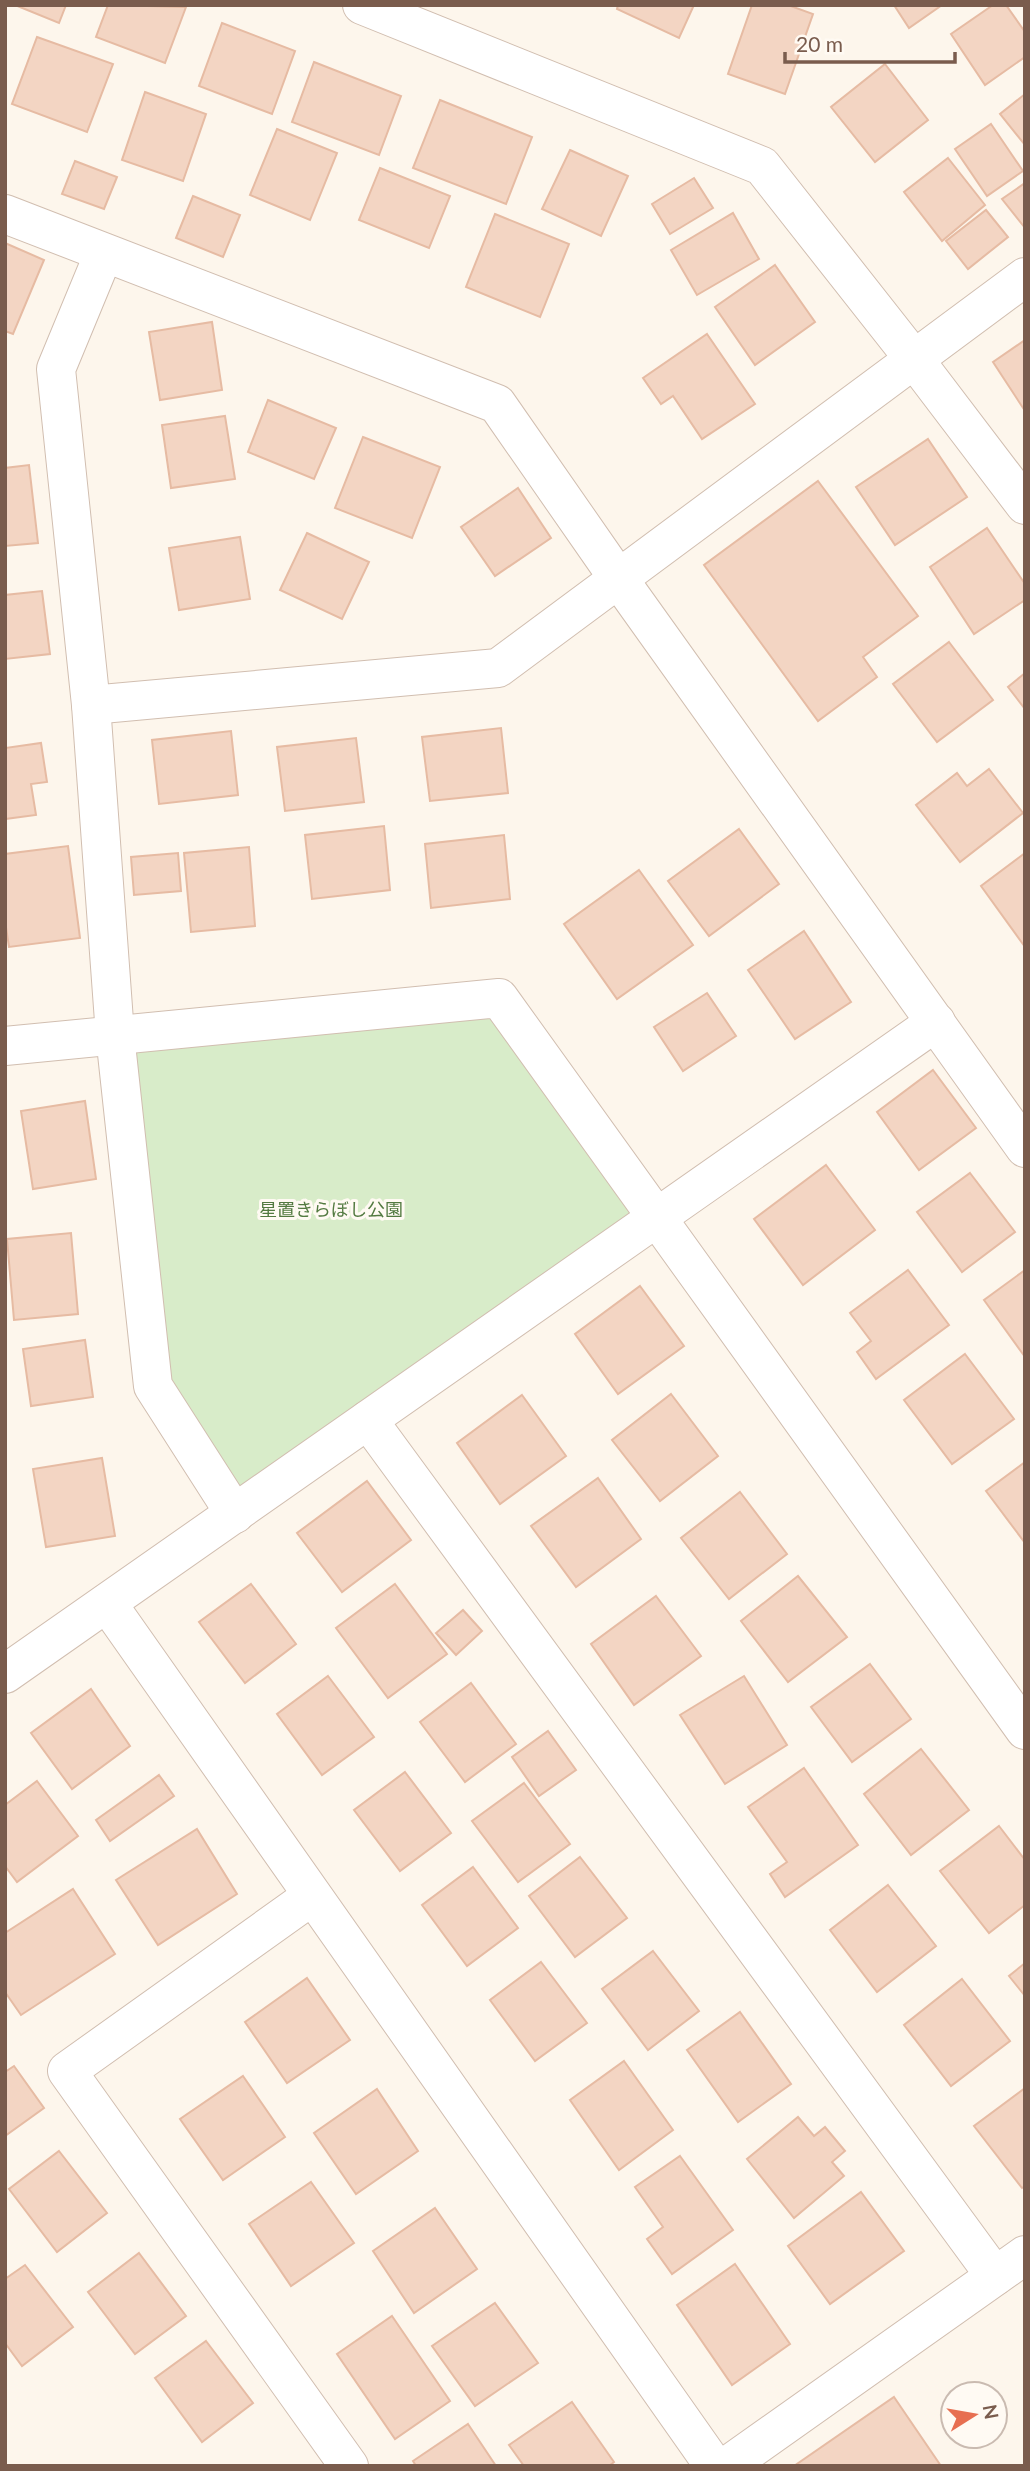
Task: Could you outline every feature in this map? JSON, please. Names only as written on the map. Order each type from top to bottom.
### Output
[{"type":"street","points":[[362,5],[762,166],[1025,505]]},
{"type":"street","points":[[5,214],[498,404],[618,578],[1025,1148]]},
{"type":"street","points":[[104,253],[56,369],[91,705],[115,1035],[153,1386],[235,1514]]},
{"type":"street","points":[[91,705],[498,668],[1025,277]]},
{"type":"street","points":[[5,1046],[499,998],[1025,1730]]},
{"type":"street","points":[[5,1674],[936,1022]]},
{"type":"street","points":[[368,1420],[1010,2266],[727,2466]]},
{"type":"street","points":[[107,1603],[713,2466]]},
{"type":"street","points":[[312,1896],[67,2071],[349,2466]]},
{"type":"green space","name":"星置きらぼし公園","points":[[499,998],[658,1218],[235,1514],[153,1386],[115,1035]]},
{"type":"building","points":[[15,5],[66,5],[59,23]]},
{"type":"building","points":[[108,5],[186,7],[165,63],[96,37]]},
{"type":"building","points":[[618,5],[694,5],[679,38],[617,9]]},
{"type":"building","points":[[752,5],[788,5],[813,14],[785,94],[728,74]]},
{"type":"building","points":[[894,5],[942,5],[909,28]]},
{"type":"building","points":[[993,5],[1006,5],[1025,32],[1025,57],[985,85],[951,34]]},
{"type":"building","points":[[222,23],[295,51],[272,114],[199,86]]},
{"type":"building","points":[[37,37],[113,64],[87,132],[12,104]]},
{"type":"building","points":[[314,62],[401,96],[379,155],[292,122]]},
{"type":"building","points":[[885,64],[928,120],[875,162],[831,107]]},
{"type":"building","points":[[145,92],[206,114],[183,181],[122,160]]},
{"type":"building","points":[[1025,94],[1025,145],[1000,114]]},
{"type":"building","points":[[440,100],[532,137],[506,204],[413,168]]},
{"type":"building","points":[[991,124],[1023,171],[987,196],[955,149]]},
{"type":"building","points":[[277,129],[337,153],[310,220],[250,195]]},
{"type":"building","points":[[570,150],[628,176],[601,236],[542,209]]},
{"type":"building","points":[[948,158],[985,205],[942,241],[904,192]]},
{"type":"building","points":[[75,161],[117,177],[104,209],[62,194]]},
{"type":"building","points":[[380,168],[450,196],[429,248],[359,220]]},
{"type":"building","points":[[694,178],[713,208],[670,234],[652,204]]},
{"type":"building","points":[[1025,183],[1025,228],[1002,199]]},
{"type":"building","points":[[193,196],[240,215],[223,257],[176,238]]},
{"type":"building","points":[[986,210],[1008,237],[968,269],[946,241]]},
{"type":"building","points":[[733,213],[759,259],[697,295],[671,250]]},
{"type":"building","points":[[495,214],[569,244],[540,317],[466,287]]},
{"type":"building","points":[[5,243],[44,260],[13,334],[5,331]]},
{"type":"building","points":[[775,265],[815,322],[755,365],[715,307]]},
{"type":"building","points":[[212,322],[222,390],[160,400],[149,332]]},
{"type":"building","points":[[707,334],[755,404],[702,439],[673,396],[661,404],[643,378]]},
{"type":"building","points":[[1025,340],[1025,411],[993,362]]},
{"type":"building","points":[[268,400],[336,428],[314,479],[248,452]]},
{"type":"building","points":[[225,416],[235,479],[171,488],[162,425]]},
{"type":"building","points":[[363,437],[440,467],[412,538],[335,508]]},
{"type":"building","points":[[928,439],[967,497],[895,545],[856,487]]},
{"type":"building","points":[[29,465],[38,543],[5,546],[5,468]]},
{"type":"building","points":[[818,481],[918,616],[863,657],[877,677],[818,721],[704,565]]},
{"type":"building","points":[[518,488],[551,538],[495,576],[461,527]]},
{"type":"building","points":[[987,528],[1025,584],[1025,600],[974,634],[930,567]]},
{"type":"building","points":[[307,533],[369,562],[342,619],[280,590]]},
{"type":"building","points":[[240,537],[250,599],[179,610],[169,548]]},
{"type":"building","points":[[42,591],[50,654],[5,659],[5,595]]},
{"type":"building","points":[[949,642],[993,700],[937,742],[893,684]]},
{"type":"building","points":[[1025,673],[1025,709],[1008,687]]},
{"type":"building","points":[[501,728],[508,793],[430,801],[422,737]]},
{"type":"building","points":[[231,731],[238,795],[159,804],[152,740]]},
{"type":"building","points":[[356,738],[364,802],[285,811],[277,747]]},
{"type":"building","points":[[41,743],[47,782],[31,784],[36,815],[5,819],[5,748]]},
{"type":"building","points":[[989,769],[1023,813],[960,862],[916,805],[957,773],[967,786]]},
{"type":"building","points":[[384,826],[390,890],[312,899],[305,835]]},
{"type":"building","points":[[739,829],[779,884],[709,936],[668,881]]},
{"type":"building","points":[[504,835],[510,899],[431,908],[425,844]]},
{"type":"building","points":[[68,846],[80,938],[9,947],[5,921],[5,854]]},
{"type":"building","points":[[249,847],[255,926],[191,932],[184,853]]},
{"type":"building","points":[[178,853],[181,891],[134,895],[131,857]]},
{"type":"building","points":[[1025,853],[1025,947],[981,886]]},
{"type":"building","points":[[639,870],[693,945],[617,999],[564,924]]},
{"type":"building","points":[[804,931],[851,1002],[795,1039],[748,970]]},
{"type":"building","points":[[707,993],[736,1036],[683,1071],[654,1027]]},
{"type":"building","points":[[933,1070],[976,1128],[919,1170],[877,1112]]},
{"type":"building","points":[[85,1101],[96,1179],[33,1189],[21,1111]]},
{"type":"building","points":[[826,1165],[875,1230],[803,1285],[754,1219]]},
{"type":"building","points":[[970,1173],[1015,1232],[962,1272],[917,1212]]},
{"type":"building","points":[[71,1233],[78,1314],[14,1320],[7,1239]]},
{"type":"building","points":[[908,1270],[949,1325],[876,1379],[857,1352],[871,1341],[850,1313]]},
{"type":"building","points":[[1025,1270],[1025,1357],[984,1300]]},
{"type":"building","points":[[640,1286],[684,1346],[618,1394],[575,1334]]},
{"type":"building","points":[[85,1340],[93,1397],[31,1406],[23,1349]]},
{"type":"building","points":[[965,1354],[1014,1419],[952,1464],[904,1400]]},
{"type":"building","points":[[671,1394],[718,1456],[660,1501],[612,1440]]},
{"type":"building","points":[[522,1395],[566,1456],[500,1504],[457,1443]]},
{"type":"building","points":[[102,1458],[115,1536],[46,1547],[33,1469]]},
{"type":"building","points":[[1025,1462],[1025,1543],[986,1491]]},
{"type":"building","points":[[598,1478],[641,1539],[576,1587],[531,1526]]},
{"type":"building","points":[[367,1481],[411,1540],[342,1592],[297,1533]]},
{"type":"building","points":[[740,1492],[787,1554],[729,1599],[681,1538]]},
{"type":"building","points":[[798,1576],[847,1637],[788,1682],[741,1621]]},
{"type":"building","points":[[251,1584],[296,1644],[245,1683],[199,1622]]},
{"type":"building","points":[[395,1584],[447,1654],[388,1698],[336,1628]]},
{"type":"building","points":[[656,1596],[701,1656],[634,1705],[591,1644]]},
{"type":"building","points":[[463,1610],[482,1631],[456,1655],[436,1633]]},
{"type":"building","points":[[870,1664],[911,1719],[852,1762],[811,1707]]},
{"type":"building","points":[[328,1676],[374,1737],[322,1775],[277,1714]]},
{"type":"building","points":[[744,1676],[787,1745],[725,1784],[680,1715]]},
{"type":"building","points":[[471,1683],[516,1744],[465,1782],[420,1722]]},
{"type":"building","points":[[91,1689],[130,1746],[72,1789],[31,1733]]},
{"type":"building","points":[[548,1731],[576,1770],[539,1796],[512,1757]]},
{"type":"building","points":[[921,1749],[969,1810],[911,1855],[864,1794]]},
{"type":"building","points":[[804,1768],[858,1845],[785,1897],[770,1874],[787,1862],[748,1807]]},
{"type":"building","points":[[405,1772],[451,1833],[400,1871],[354,1810]]},
{"type":"building","points":[[159,1775],[174,1796],[110,1841],[96,1820]]},
{"type":"building","points":[[37,1781],[78,1836],[17,1882],[5,1866],[5,1805]]},
{"type":"building","points":[[524,1783],[570,1844],[518,1882],[472,1821]]},
{"type":"building","points":[[999,1826],[1025,1860],[1025,1905],[989,1933],[940,1871]]},
{"type":"building","points":[[197,1829],[237,1894],[158,1945],[116,1880]]},
{"type":"building","points":[[580,1857],[627,1918],[575,1957],[529,1896]]},
{"type":"building","points":[[473,1867],[518,1928],[467,1966],[422,1905]]},
{"type":"building","points":[[888,1885],[936,1946],[877,1992],[830,1930]]},
{"type":"building","points":[[73,1889],[115,1954],[21,2015],[5,1992],[5,1933]]},
{"type":"building","points":[[653,1951],[699,2011],[648,2050],[602,1989]]},
{"type":"building","points":[[541,1962],[587,2023],[535,2061],[490,2000]]},
{"type":"building","points":[[1025,1963],[1025,1996],[1009,1976]]},
{"type":"building","points":[[307,1978],[350,2040],[287,2083],[245,2022]]},
{"type":"building","points":[[962,1979],[1010,2041],[951,2086],[904,2025]]},
{"type":"building","points":[[740,2012],[791,2084],[738,2122],[687,2050]]},
{"type":"building","points":[[624,2061],[673,2130],[619,2170],[570,2100]]},
{"type":"building","points":[[14,2066],[44,2108],[5,2136],[5,2072]]},
{"type":"building","points":[[243,2076],[285,2137],[223,2180],[180,2119]]},
{"type":"building","points":[[1025,2088],[1025,2186],[1022,2188],[974,2126]]},
{"type":"building","points":[[377,2089],[418,2151],[356,2194],[314,2133]]},
{"type":"building","points":[[798,2117],[814,2136],[825,2127],[845,2151],[832,2162],[844,2176],[794,2218],[747,2159]]},
{"type":"building","points":[[59,2151],[107,2213],[57,2252],[9,2189]]},
{"type":"building","points":[[680,2156],[733,2230],[672,2274],[647,2239],[663,2227],[635,2187]]},
{"type":"building","points":[[311,2182],[354,2243],[291,2286],[249,2224]]},
{"type":"building","points":[[861,2192],[904,2251],[830,2304],[788,2246]]},
{"type":"building","points":[[435,2208],[477,2269],[414,2313],[373,2251]]},
{"type":"building","points":[[139,2253],[186,2316],[135,2354],[88,2292]]},
{"type":"building","points":[[735,2264],[790,2344],[732,2385],[677,2305]]},
{"type":"building","points":[[25,2265],[73,2327],[22,2366],[5,2343],[5,2279]]},
{"type":"building","points":[[495,2303],[538,2363],[475,2406],[432,2346]]},
{"type":"building","points":[[392,2316],[450,2401],[395,2439],[337,2354]]},
{"type":"building","points":[[206,2341],[253,2403],[202,2442],[155,2378]]},
{"type":"building","points":[[894,2397],[941,2466],[794,2466]]},
{"type":"building","points":[[572,2402],[614,2462],[609,2466],[524,2466],[509,2445]]},
{"type":"building","points":[[468,2424],[496,2466],[416,2466],[413,2461]]}]
